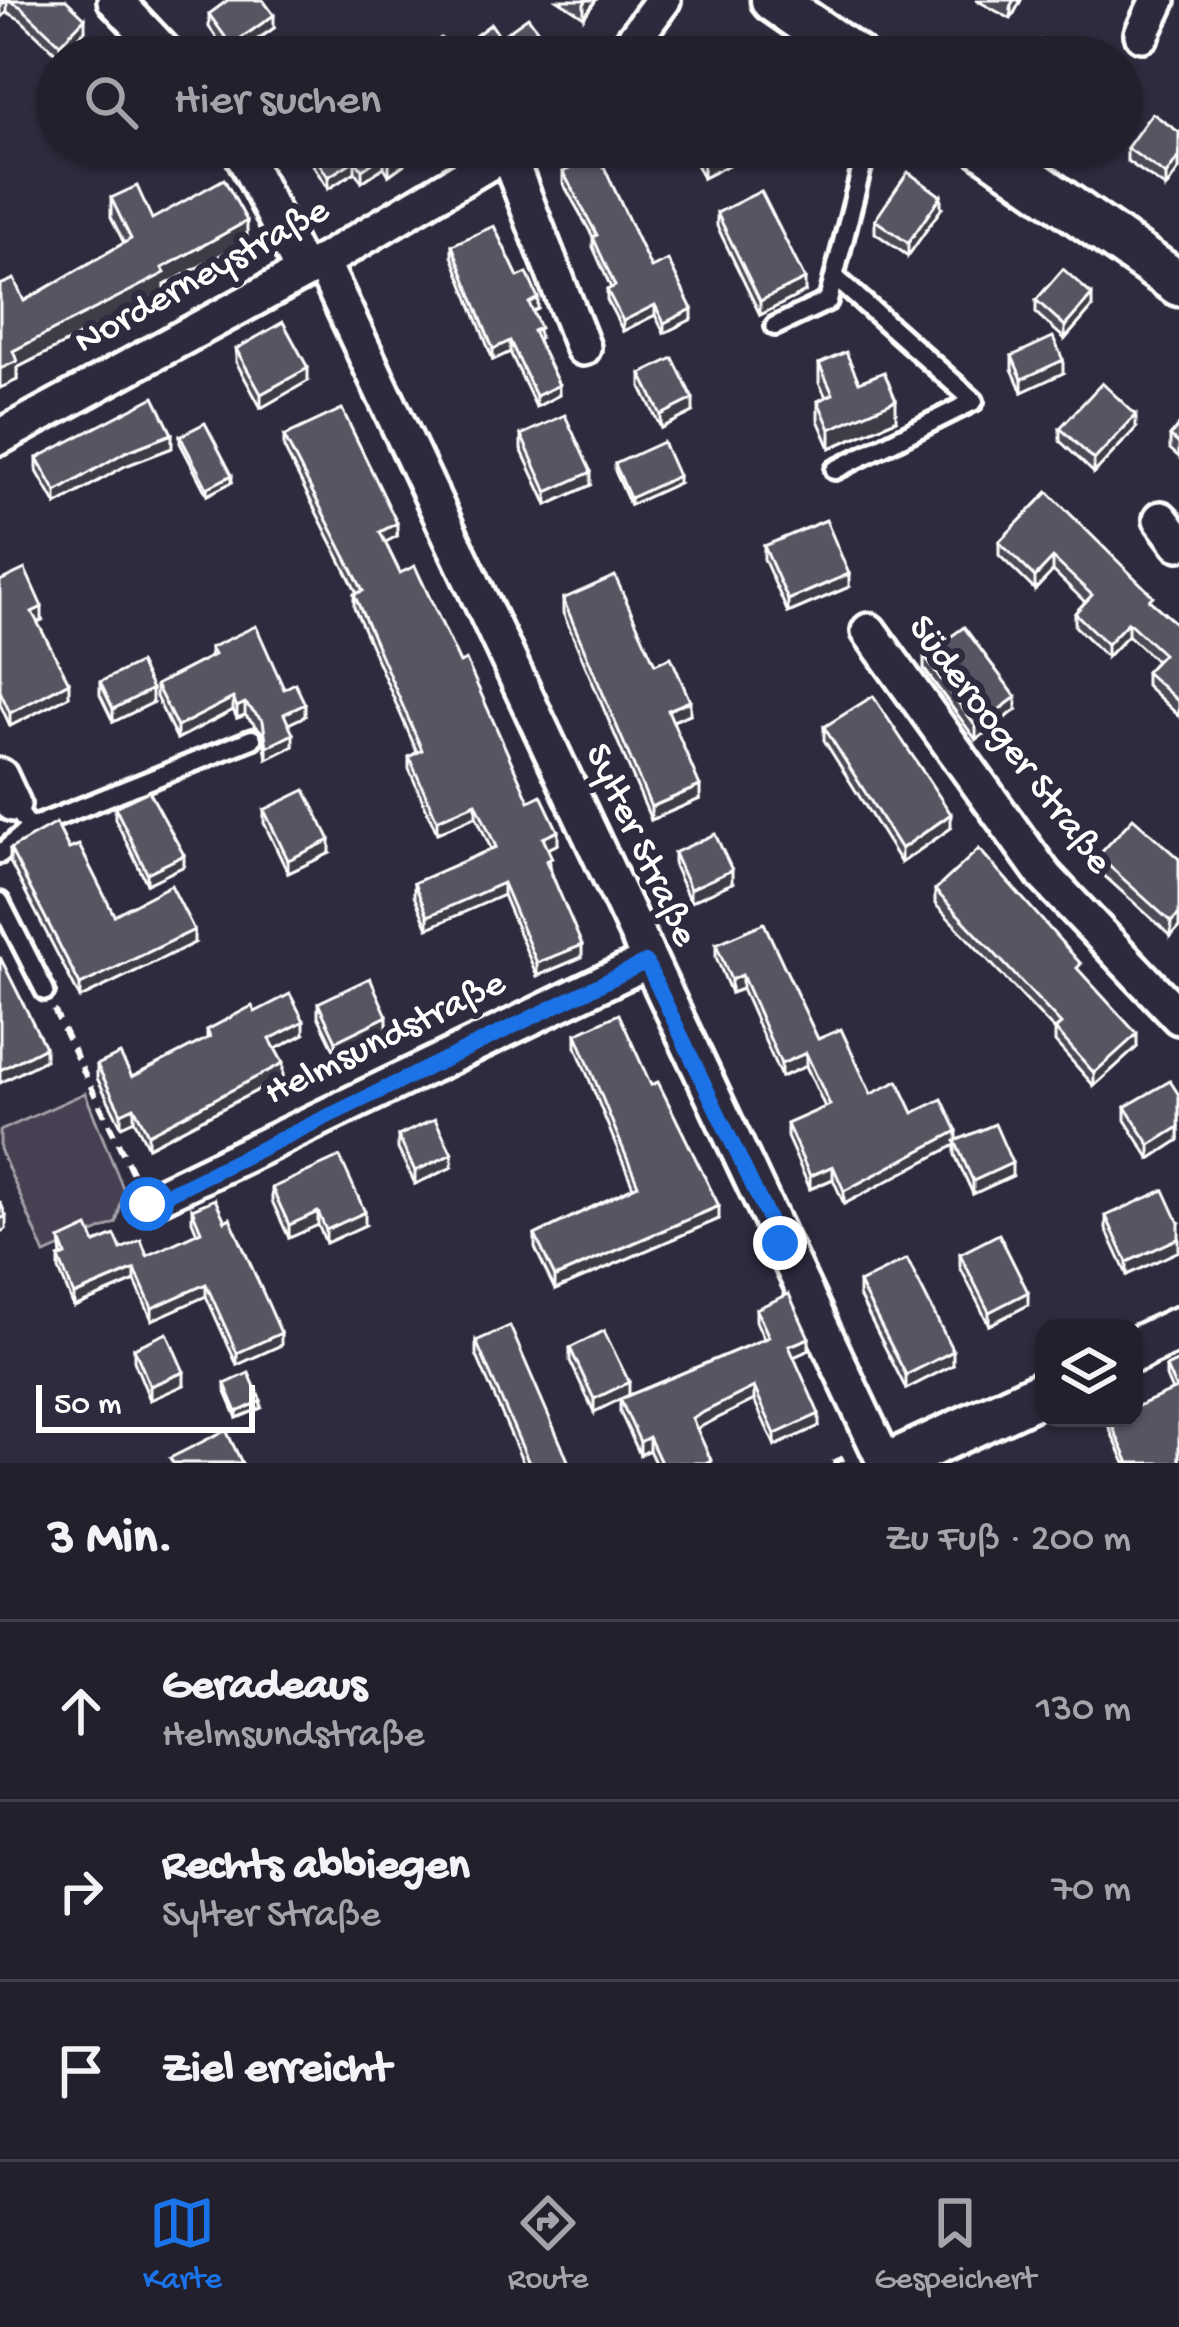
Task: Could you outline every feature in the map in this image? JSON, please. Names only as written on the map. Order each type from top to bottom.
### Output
[{"type":"street","points":[[115,0],[150,36]]},
{"type":"street","points":[[636,36],[663,0]]},
{"type":"street","points":[[773,0],[825,36]]},
{"type":"street","points":[[1142,34],[1158,0]]},
{"type":"street","name":"Sylter Straße","points":[[252,168],[312,267],[888,1463]]},
{"type":"street","name":"Norderneystraße","points":[[0,437],[312,267],[480,168]]},
{"type":"street","name":"Norderneystraße","points":[[518,168],[583,348]]},
{"type":"street","points":[[1014,168],[1179,284]]},
{"type":"street","name":"Süderooger Straße","points":[[869,631],[1044,875],[1179,1017]]},
{"type":"street","name":"Helmsundstraße","points":[[162,1195],[646,962]]},
{"type":"street","points":[[1143,1346],[1179,1329]]},
{"type":"street","points":[[888,1463],[1035,1396]]},
{"type":"lane","points":[[775,326],[828,301],[862,168]]},
{"type":"lane","points":[[835,470],[974,401],[836,278]]},
{"type":"lane","points":[[0,854],[14,803],[252,739]]},
{"type":"lane","points":[[0,902],[45,991]]},
{"type":"path","points":[[45,991],[147,1204],[162,1195]]},
{"type":"shaded area","points":[[85,1093],[124,1191],[116,1223],[45,1254],[0,1149],[0,1131]]},
{"type":"building","points":[[8,0],[66,0],[85,18],[68,36],[52,36]]},
{"type":"building","points":[[228,0],[263,0],[274,15],[244,36],[225,36],[209,14]]},
{"type":"building","points":[[528,17],[542,36],[501,36]]},
{"type":"building","points":[[491,24],[499,36],[475,36]]},
{"type":"building","points":[[1152,113],[1179,132],[1179,156],[1166,175],[1143,159],[1143,126]]},
{"type":"building","points":[[605,168],[651,268],[668,260],[692,309],[664,323],[655,305],[623,321],[607,290],[615,286],[593,237],[597,235],[563,172]]},
{"type":"building","points":[[908,172],[941,196],[908,243],[875,220]]},
{"type":"building","points":[[224,179],[247,221],[162,268],[165,273],[13,351],[17,361],[0,369],[0,285],[14,279],[24,301],[131,239],[111,198],[137,186],[152,219]]},
{"type":"building","points":[[761,191],[805,279],[760,301],[717,213]]},
{"type":"building","points":[[494,226],[518,277],[527,273],[538,298],[529,303],[540,328],[533,331],[559,385],[536,396],[510,341],[493,349],[452,245]]},
{"type":"building","points":[[1063,269],[1092,295],[1065,326],[1036,300]]},
{"type":"building","points":[[283,322],[308,368],[261,394],[236,349]]},
{"type":"building","points":[[1053,337],[1063,360],[1022,379],[1012,356]]},
{"type":"building","points":[[846,352],[859,382],[884,372],[896,400],[830,429],[818,401],[833,394],[819,364]]},
{"type":"building","points":[[673,358],[693,399],[661,415],[641,374]]},
{"type":"building","points":[[1102,383],[1136,415],[1094,460],[1060,428]]},
{"type":"building","points":[[154,397],[172,434],[125,452],[56,492],[37,458]]},
{"type":"building","points":[[342,409],[397,523],[380,532],[400,573],[415,566],[460,663],[466,660],[529,801],[541,795],[558,831],[543,838],[552,858],[546,861],[582,945],[537,963],[503,883],[428,916],[414,883],[496,847],[476,803],[437,820],[409,757],[422,750],[354,594],[363,591],[284,436]]},
{"type":"building","points":[[565,415],[591,472],[547,492],[521,435]]},
{"type":"building","points":[[205,423],[232,475],[207,488],[180,436]]},
{"type":"building","points":[[663,442],[678,476],[630,498],[615,464]]},
{"type":"building","points":[[1048,492],[1179,626],[1179,702],[1146,672],[1163,654],[1128,622],[1107,644],[1075,613],[1092,595],[1053,558],[1035,577],[999,542]]},
{"type":"building","points":[[826,520],[849,574],[788,600],[764,546]]},
{"type":"building","points":[[25,569],[42,607],[32,612],[69,682],[10,713],[0,691],[0,581]]},
{"type":"building","points":[[615,576],[655,664],[671,657],[690,701],[668,710],[700,786],[651,807],[563,599]]},
{"type":"building","points":[[256,626],[284,689],[295,683],[305,704],[284,714],[293,734],[267,747],[263,721],[245,703],[237,707],[233,698],[177,727],[156,685],[214,655],[210,648]]},
{"type":"building","points":[[964,627],[1016,697],[976,727],[924,656]]},
{"type":"building","points":[[139,663],[152,689],[113,709],[100,682]]},
{"type":"building","points":[[873,696],[951,814],[901,849],[824,727]]},
{"type":"building","points":[[305,790],[330,840],[288,860],[264,810]]},
{"type":"building","points":[[149,791],[184,855],[147,873],[115,807]]},
{"type":"building","points":[[1133,818],[1179,859],[1179,914],[1171,922],[1098,856]]},
{"type":"building","points":[[56,823],[69,849],[79,845],[114,915],[171,885],[194,930],[80,985],[10,849]]},
{"type":"building","points":[[715,834],[732,870],[690,889],[674,853]]},
{"type":"building","points":[[979,849],[1137,1034],[1094,1073],[1055,1029],[1061,1024],[935,890]]},
{"type":"building","points":[[764,923],[818,1039],[841,1029],[871,1094],[898,1081],[913,1113],[942,1099],[957,1131],[844,1191],[833,1166],[810,1176],[787,1124],[830,1105],[806,1053],[781,1064],[742,975],[731,980],[716,944]]},
{"type":"building","points":[[0,957],[45,1047],[0,1070]]},
{"type":"building","points":[[370,978],[387,1016],[336,1041],[318,1003]]},
{"type":"building","points":[[290,994],[304,1021],[270,1039],[283,1063],[148,1134],[134,1107],[121,1113],[97,1065],[120,1054],[132,1077],[210,1037],[207,1030],[252,1006],[255,1012]]},
{"type":"building","points":[[619,1014],[651,1085],[658,1082],[719,1206],[555,1277],[535,1235],[638,1185],[576,1034]]},
{"type":"building","points":[[1170,1081],[1179,1095],[1179,1127],[1150,1145],[1125,1107]]},
{"type":"building","points":[[435,1119],[452,1154],[415,1171],[398,1136]]},
{"type":"building","points":[[995,1124],[1012,1163],[973,1181],[955,1141]]},
{"type":"building","points":[[340,1157],[365,1212],[326,1230],[318,1212],[289,1225],[272,1188]]},
{"type":"building","points":[[1164,1190],[1179,1223],[1179,1238],[1127,1262],[1106,1216]]},
{"type":"building","points":[[215,1199],[225,1221],[230,1218],[281,1333],[237,1353],[206,1284],[152,1308],[135,1269],[74,1295],[59,1258],[66,1255],[60,1240],[88,1227],[95,1243],[115,1235],[121,1249],[141,1240],[147,1256],[201,1231],[192,1209]]},
{"type":"building","points":[[999,1234],[1028,1292],[989,1312],[960,1254]]},
{"type":"building","points":[[907,1259],[953,1351],[906,1375],[859,1283]]},
{"type":"building","points":[[789,1294],[809,1338],[789,1346],[819,1414],[775,1434],[754,1387],[692,1418],[711,1460],[661,1463],[649,1437],[640,1442],[620,1399],[769,1337],[756,1309]]},
{"type":"building","points":[[510,1326],[569,1463],[529,1463],[476,1341]]},
{"type":"building","points":[[604,1331],[629,1382],[594,1399],[570,1348]]},
{"type":"building","points":[[167,1333],[184,1372],[150,1386],[134,1348]]},
{"type":"building","points":[[1179,1361],[1179,1463],[1129,1463],[1113,1427],[1143,1427],[1143,1404],[1176,1389],[1166,1367]]},
{"type":"building","points":[[249,1373],[261,1401],[237,1412],[225,1384]]},
{"type":"building","points":[[226,1430],[242,1463],[173,1463],[170,1458]]},
{"type":"route","points":[[147,1204],[646,962],[780,1243]]}]
